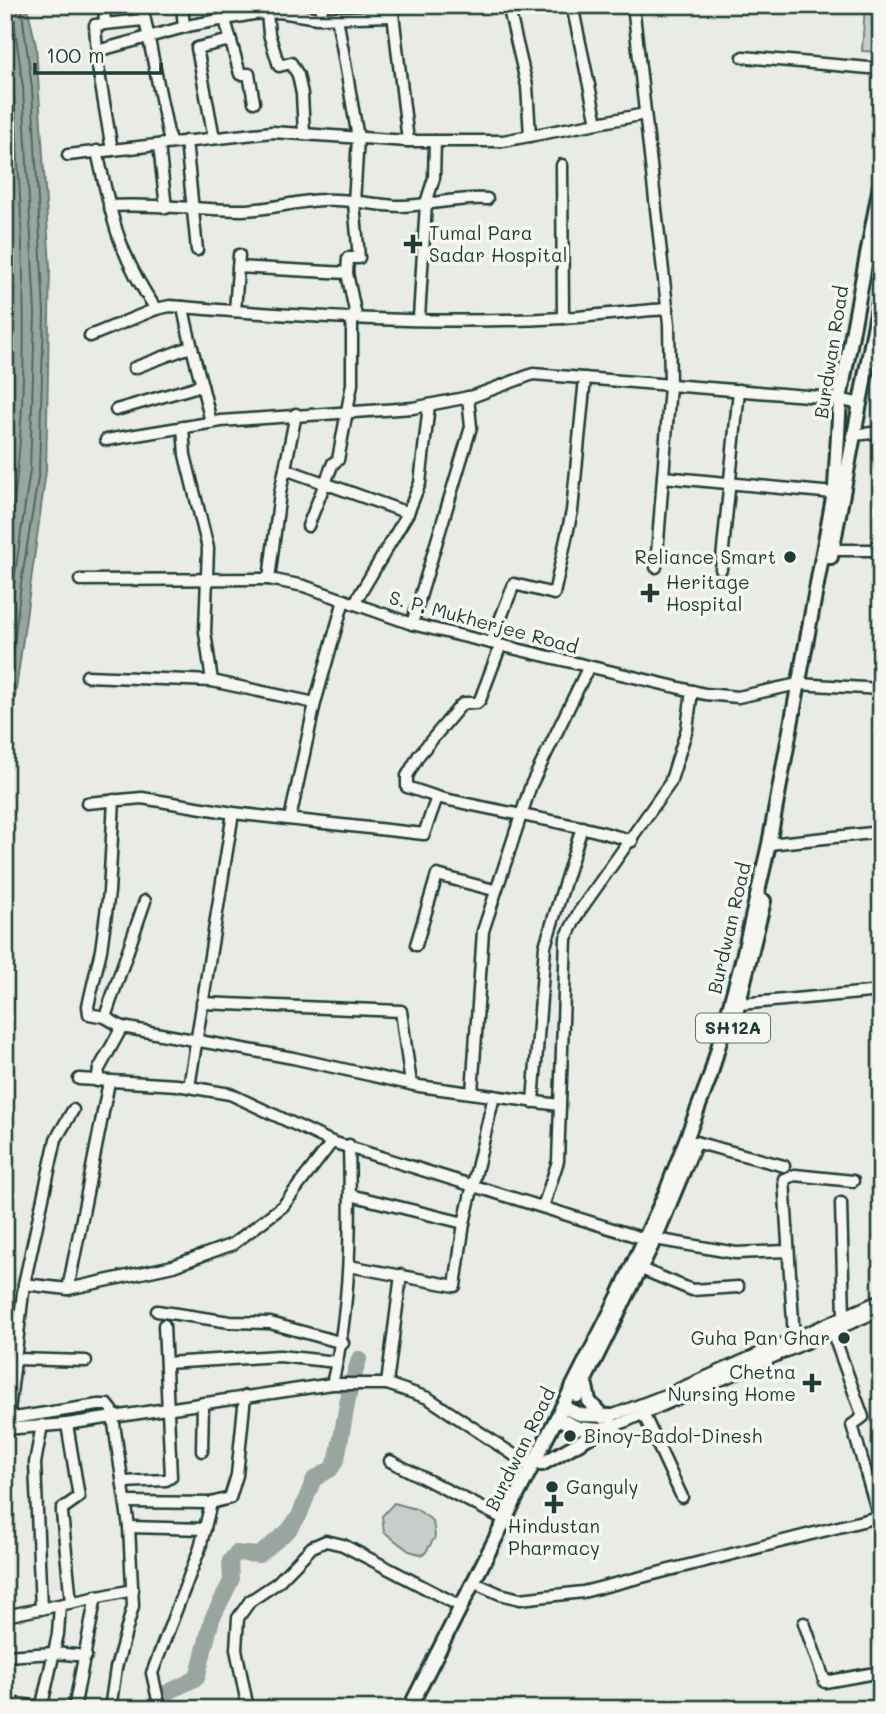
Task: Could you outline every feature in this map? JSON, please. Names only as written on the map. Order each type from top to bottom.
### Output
[{"type":"main road","name":"Burdwan Road","points":[[828,550],[839,450],[840,399],[881,180]]},
{"type":"main road","name":"Burdwan Road","points":[[418,1709],[650,1239],[695,1142],[740,1003],[828,550],[879,317],[881,292]]},
{"type":"main road","name":"Burdwan Road","points":[[563,1415],[585,1381],[641,1269],[710,1077],[772,844]]},
{"type":"main road","points":[[585,1381],[589,1401],[607,1422]]},
{"type":"main road","points":[[563,1415],[607,1422]]},
{"type":"main road","points":[[537,1465],[607,1422]]},
{"type":"main road","name":"Burdwan Road","points":[[493,1556],[506,1520],[537,1465]]},
{"type":"main road","name":"Burdwan Road","points":[[409,1709],[463,1606],[479,1584]]},
{"type":"street","points":[[104,5],[105,24]]},
{"type":"street","points":[[142,5],[165,144],[166,208]]},
{"type":"street","points":[[182,5],[184,27]]},
{"type":"street","points":[[221,5],[240,74],[249,74],[254,102]]},
{"type":"street","points":[[321,18],[322,5]]},
{"type":"street","points":[[508,5],[527,86],[530,136]]},
{"type":"street","points":[[572,5],[597,123]]},
{"type":"street","points":[[633,5],[668,309],[670,386],[656,567]]},
{"type":"street","points":[[97,51],[184,27],[267,13],[321,18],[392,11],[408,141]]},
{"type":"street","points":[[267,13],[269,34],[279,66],[290,63],[298,75],[304,134]]},
{"type":"street","points":[[308,526],[332,463],[338,460],[352,384],[354,316],[347,273],[348,258],[359,258],[354,203],[358,138],[337,17]]},
{"type":"street","points":[[113,150],[95,25],[143,20]]},
{"type":"street","points":[[214,138],[197,48],[231,40]]},
{"type":"street","points":[[743,57],[881,69]]},
{"type":"street","points":[[68,155],[272,132],[408,141],[503,141],[645,114]]},
{"type":"street","points":[[419,318],[426,203],[434,178],[435,141]]},
{"type":"street","points":[[187,142],[197,250]]},
{"type":"street","points":[[97,152],[109,206],[132,274],[156,309]]},
{"type":"street","points":[[562,165],[563,318]]},
{"type":"street","points":[[109,206],[138,204],[166,208],[273,208],[323,199],[404,206],[468,197],[487,199]]},
{"type":"street","points":[[235,311],[239,255]]},
{"type":"street","points":[[238,267],[347,273]]},
{"type":"street","points":[[90,336],[156,309],[183,307],[419,318],[563,318],[668,309]]},
{"type":"street","points":[[183,307],[190,347],[211,423]]},
{"type":"street","points":[[134,368],[190,347]]},
{"type":"street","points":[[106,440],[211,423],[429,405],[468,397],[533,374],[840,399],[861,404]]},
{"type":"street","points":[[585,378],[572,511],[554,594],[514,583],[480,700],[477,704],[464,703],[460,706],[412,765],[407,787],[520,817],[582,827],[632,841]]},
{"type":"street","points":[[116,410],[202,384]]},
{"type":"street","points":[[721,569],[739,390]]},
{"type":"street","points":[[412,624],[471,427],[468,397]]},
{"type":"street","points":[[290,819],[315,704],[349,602],[408,513],[420,482],[429,405]]},
{"type":"street","points":[[269,579],[296,414]]},
{"type":"street","points":[[183,427],[185,455],[208,548],[205,632],[212,681]]},
{"type":"street","points":[[854,435],[881,432]]},
{"type":"street","points":[[285,469],[408,513]]},
{"type":"street","points":[[663,477],[834,493]]},
{"type":"street","points":[[828,550],[881,550]]},
{"type":"street","name":"S. P. Mukherjee Road","points":[[80,580],[269,579],[304,586],[412,624],[692,691],[738,697],[802,684],[881,689]]},
{"type":"street","points":[[472,1093],[483,931],[494,890],[531,785],[588,668]]},
{"type":"street","points":[[86,676],[212,681],[315,704]]},
{"type":"street","points":[[543,1207],[558,1161],[566,938],[579,912],[632,841],[670,783],[687,729],[692,691]]},
{"type":"street","points":[[87,803],[142,797],[233,813],[424,834],[437,797]]},
{"type":"street","points":[[114,800],[109,892],[101,950],[88,1006],[89,1014],[105,1017],[122,1027],[411,1084],[559,1105]]},
{"type":"street","points":[[189,1087],[233,813]]},
{"type":"street","points":[[533,1102],[545,946],[582,827]]},
{"type":"street","points":[[772,844],[881,832]]},
{"type":"street","points":[[416,944],[437,875],[494,890]]},
{"type":"street","points":[[105,1017],[145,901]]},
{"type":"street","points":[[740,1003],[881,991]]},
{"type":"street","points":[[202,1003],[401,1011],[411,1084]]},
{"type":"street","points":[[97,1081],[99,1069],[122,1027]]},
{"type":"street","points":[[79,1079],[189,1087],[230,1094],[253,1102],[332,1142],[650,1239],[736,1253],[788,1251]]},
{"type":"street","points":[[68,1289],[109,1082]]},
{"type":"street","points":[[349,1266],[455,1286],[464,1223],[494,1096]]},
{"type":"street","points":[[73,1110],[56,1139],[24,1284],[11,1416],[18,1418],[105,1405],[110,1407],[114,1417],[129,1527],[133,1606],[116,1668],[110,1709]]},
{"type":"street","points":[[24,1284],[68,1289],[173,1266],[233,1244],[283,1206],[332,1142]]},
{"type":"street","points":[[695,1142],[784,1166]]},
{"type":"street","points":[[332,1384],[343,1342],[349,1266],[349,1145]]},
{"type":"street","points":[[794,1338],[783,1179],[795,1175],[853,1181]]},
{"type":"street","points":[[351,1195],[464,1223]]},
{"type":"street","points":[[841,1203],[844,1316]]},
{"type":"street","points":[[641,1269],[692,1290],[738,1287]]},
{"type":"street","points":[[387,1384],[401,1275]]},
{"type":"street","points":[[607,1422],[881,1300]]},
{"type":"street","points":[[607,1422],[643,1413],[881,1310]]},
{"type":"street","points":[[157,1311],[230,1322],[270,1323],[343,1342]]},
{"type":"street","points":[[123,1482],[166,1480],[171,1477],[164,1325]]},
{"type":"street","points":[[479,1584],[500,1594],[520,1599],[583,1592],[880,1520],[852,1424],[863,1417],[832,1331]]},
{"type":"street","points":[[166,1363],[279,1356],[337,1362]]},
{"type":"street","points":[[16,1359],[86,1361]]},
{"type":"street","points":[[5,1429],[67,1424],[332,1384],[387,1384],[428,1398],[537,1465]]},
{"type":"street","points":[[126,1502],[226,1501],[234,1493],[245,1396]]},
{"type":"street","points":[[202,1451],[203,1403]]},
{"type":"street","points":[[643,1413],[682,1497]]},
{"type":"street","points":[[67,1424],[79,1497],[62,1509],[71,1602]]},
{"type":"street","points":[[41,1609],[36,1463],[42,1425]]},
{"type":"street","points":[[390,1461],[506,1520]]},
{"type":"street","points":[[160,1709],[152,1674],[205,1529],[211,1503]]},
{"type":"street","points":[[129,1527],[205,1529]]},
{"type":"street","points":[[247,1709],[236,1649],[238,1618],[250,1601],[277,1583],[320,1543],[332,1541],[343,1545],[463,1606]]},
{"type":"street","points":[[5,1616],[133,1590]]},
{"type":"street","points":[[75,1709],[96,1597]]},
{"type":"street","points":[[42,1705],[54,1653],[60,1605]]},
{"type":"street","points":[[804,1623],[825,1682],[881,1672]]},
{"type":"street","points":[[5,1656],[54,1653],[86,1656]]},
{"type":"street","points":[[5,1703],[66,1709]]},
{"type":"shaded area","points":[[865,5],[881,5],[881,52],[862,51]]},
{"type":"shaded area","points":[[394,1503],[416,1509],[433,1521],[435,1537],[424,1555],[409,1551],[384,1532],[382,1516]]},
{"type":"water","points":[[5,5],[27,5],[36,46],[50,267],[46,471],[5,770]]},
{"type":"water","points":[[5,1142],[11,1228],[5,1254]]},
{"type":"waterway","points":[[164,1709],[166,1693],[197,1678],[212,1619],[231,1581],[230,1561],[236,1553],[259,1555],[288,1531],[299,1516],[314,1479],[331,1469],[337,1459],[349,1394],[359,1359]]},
{"type":"place","name":"Tumal Para Sadar Hospital","points":[[413,244]]},
{"type":"place","name":"Reliance Smart","points":[[790,557]]},
{"type":"place","name":"Heritage Hospital","points":[[650,593]]},
{"type":"place","name":"Guha Pan Ghar","points":[[844,1338]]},
{"type":"place","name":"Chetna Nursing Home","points":[[812,1383]]},
{"type":"place","name":"Binoy-Badol-Dinesh","points":[[570,1436]]},
{"type":"place","name":"Ganguly","points":[[552,1487]]},
{"type":"place","name":"Hindustan Pharmacy","points":[[554,1504]]}]
